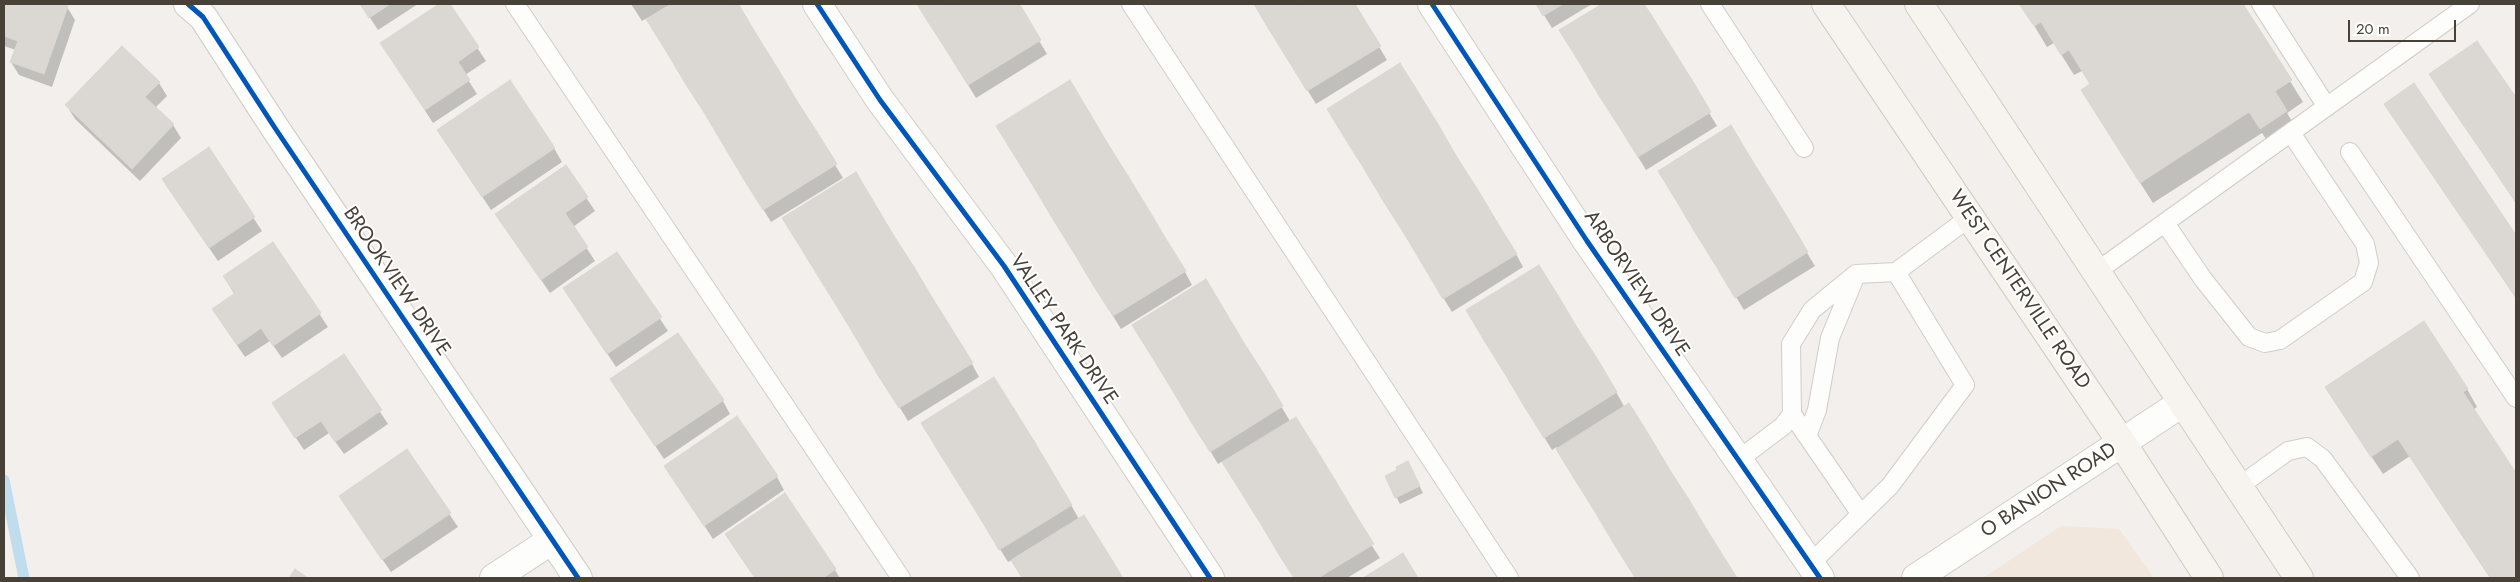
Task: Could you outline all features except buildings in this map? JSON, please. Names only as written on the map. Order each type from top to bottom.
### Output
[{"type":"main road","name":"WEST CENTERVILLE ROAD","points":[[1826,4],[2122,443],[2209,578]]},
{"type":"main road","points":[[1919,4],[2299,578]]},
{"type":"street","name":"BROOKVIEW DRIVE","points":[[188,4],[203,17],[274,128],[578,578]]},
{"type":"street","name":"VALLEY PARK DRIVE","points":[[816,4],[880,100],[1004,266],[1210,578]]},
{"type":"street","name":"ARBORVIEW DRIVE","points":[[1432,4],[1587,241],[1816,571]]},
{"type":"street","name":"O BANION ROAD","points":[[1918,578],[2182,403]]},
{"type":"street","points":[[494,578],[552,540]]},
{"type":"lane","points":[[515,4],[901,578]]},
{"type":"lane","points":[[1131,4],[1509,578]]},
{"type":"lane","points":[[1710,4],[1804,148]]},
{"type":"lane","points":[[2261,4],[2327,106]]},
{"type":"lane","points":[[2096,272],[2470,4]]},
{"type":"lane","points":[[2165,223],[2203,279],[2249,337],[2265,343],[2280,340],[2363,282],[2369,262],[2365,244],[2290,133]]},
{"type":"lane","points":[[2350,152],[2516,398]]},
{"type":"lane","points":[[1860,513],[1792,414],[1791,344],[1812,310],[1856,274],[1896,272],[1970,218]]},
{"type":"lane","points":[[1816,571],[1860,513],[1890,486],[1965,385],[1896,272]]},
{"type":"lane","points":[[1807,436],[1817,410],[1830,338],[1856,274]]},
{"type":"lane","points":[[1738,460],[1783,426],[1792,414]]},
{"type":"lane","points":[[2238,487],[2288,451],[2307,447],[2323,459],[2410,578]]},
{"type":"shaded area","points":[[2061,526],[2119,529],[2154,578],[1983,578]]},
{"type":"waterway","points":[[4,480],[24,578]]},
{"type":"cycle path","points":[[188,4],[203,17],[275,128],[578,578]]},
{"type":"cycle path","points":[[817,4],[880,100],[1004,266],[1210,578]]},
{"type":"cycle path","points":[[1432,4],[1587,241],[1820,578]]}]
